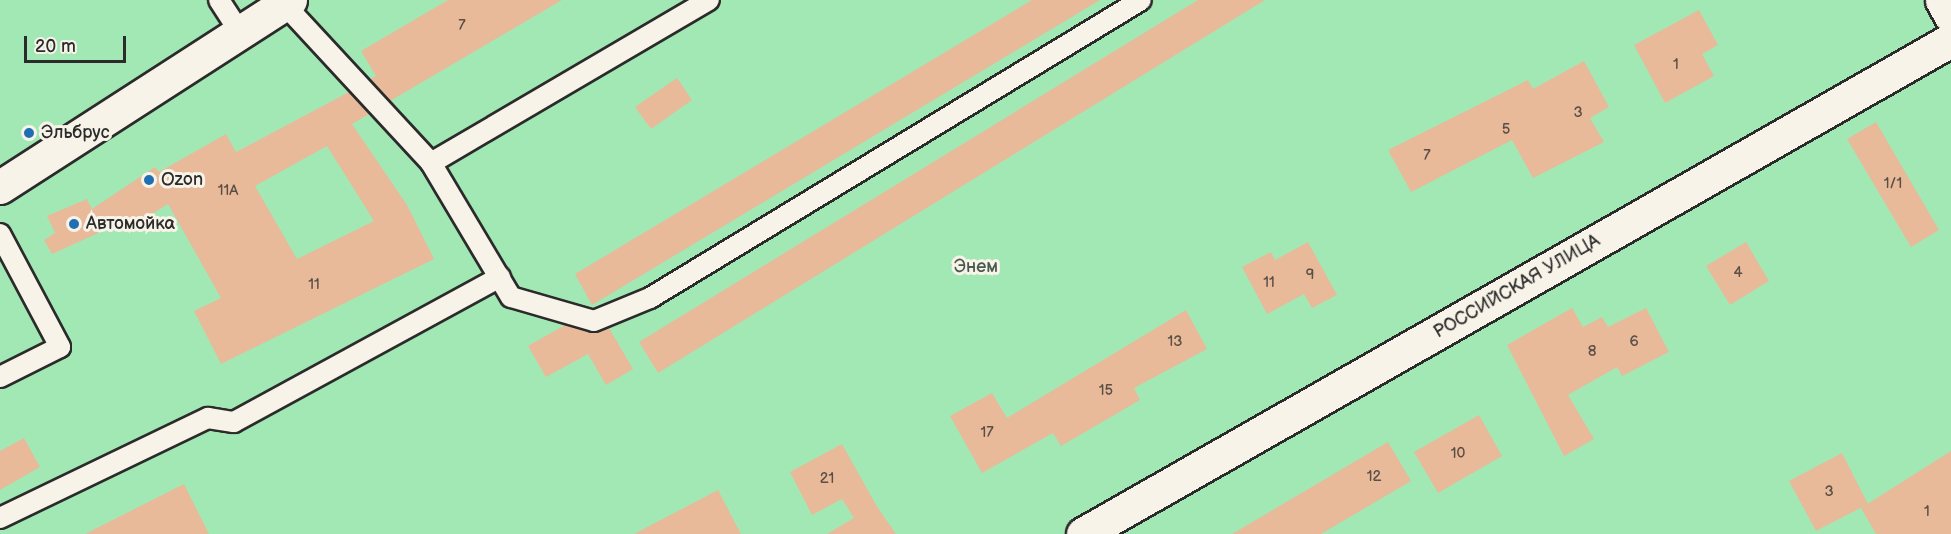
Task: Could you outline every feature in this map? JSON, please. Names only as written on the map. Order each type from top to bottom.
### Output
[{"type":"street","points":[[1942,0],[1951,16]]},
{"type":"street","points":[[0,186],[287,2]]},
{"type":"street","name":"РОССИЙСКАЯ УЛИЦА","points":[[1083,534],[1951,40]]},
{"type":"lane","points":[[219,0],[240,32]]},
{"type":"lane","points":[[431,163],[710,0]]},
{"type":"lane","points":[[287,2],[431,163],[512,297],[594,321],[650,298],[1141,0]]},
{"type":"lane","points":[[0,234],[60,347],[0,377]]},
{"type":"lane","points":[[0,518],[208,418],[234,422],[500,277]]},
{"type":"green space","name":"Энем","points":[[0,0],[1951,0],[1951,534],[0,534]]},
{"type":"building","points":[[448,0],[562,0],[390,101],[370,79],[376,76],[361,51]]},
{"type":"building","points":[[1032,0],[1100,0],[592,305],[575,274]]},
{"type":"building","points":[[1198,0],[1265,0],[658,373],[639,342]]},
{"type":"building","points":[[1699,10],[1718,45],[1702,54],[1714,76],[1665,103],[1634,45]]},
{"type":"building","points":[[1584,61],[1609,107],[1590,118],[1604,142],[1533,178],[1512,140],[1411,192],[1388,150],[1528,80],[1533,89]]},
{"type":"building","points":[[677,78],[692,100],[651,129],[635,107]]},
{"type":"building","points":[[349,92],[369,114],[352,124],[407,205],[434,259],[221,364],[194,311],[221,298],[168,204],[133,226],[129,219],[52,254],[44,240],[55,233],[47,216],[87,199],[92,209],[155,167],[159,172],[226,134],[236,152]],"holes":[[[327,146],[374,221],[297,259],[255,186]]]},
{"type":"building","points":[[1876,122],[1939,230],[1911,247],[1847,139]]},
{"type":"building","points":[[1308,242],[1337,295],[1312,308],[1304,294],[1267,314],[1242,267],[1271,252],[1275,260]]},
{"type":"building","points":[[1746,242],[1769,281],[1730,305],[1706,266]]},
{"type":"building","points":[[1572,308],[1583,327],[1602,317],[1608,327],[1646,308],[1669,352],[1622,376],[1617,367],[1568,395],[1594,439],[1564,456],[1507,345]]},
{"type":"building","points":[[1186,310],[1207,349],[1134,388],[1140,400],[1061,446],[1053,433],[982,473],[950,416],[992,393],[1007,418]]},
{"type":"building","points":[[565,325],[591,333],[609,328],[633,369],[606,385],[588,354],[546,377],[528,346]]},
{"type":"building","points":[[1479,415],[1502,456],[1438,493],[1414,452]]},
{"type":"building","points":[[24,438],[40,467],[0,490],[0,451]]},
{"type":"building","points":[[1388,442],[1411,481],[1321,534],[1232,534]]},
{"type":"building","points":[[842,444],[876,505],[896,534],[827,534],[854,518],[842,499],[812,515],[790,472]]},
{"type":"building","points":[[1951,451],[1951,534],[1876,534],[1861,508]]},
{"type":"building","points":[[1842,453],[1868,504],[1816,531],[1789,481]]},
{"type":"building","points":[[184,484],[209,534],[85,534]]},
{"type":"building","points":[[718,490],[741,534],[634,534]]},
{"type":"place","name":"Эльбрус","points":[[29,133]]},
{"type":"place","name":"Ozon","points":[[149,180]]},
{"type":"place","name":"Автомойка","points":[[74,224]]}]
